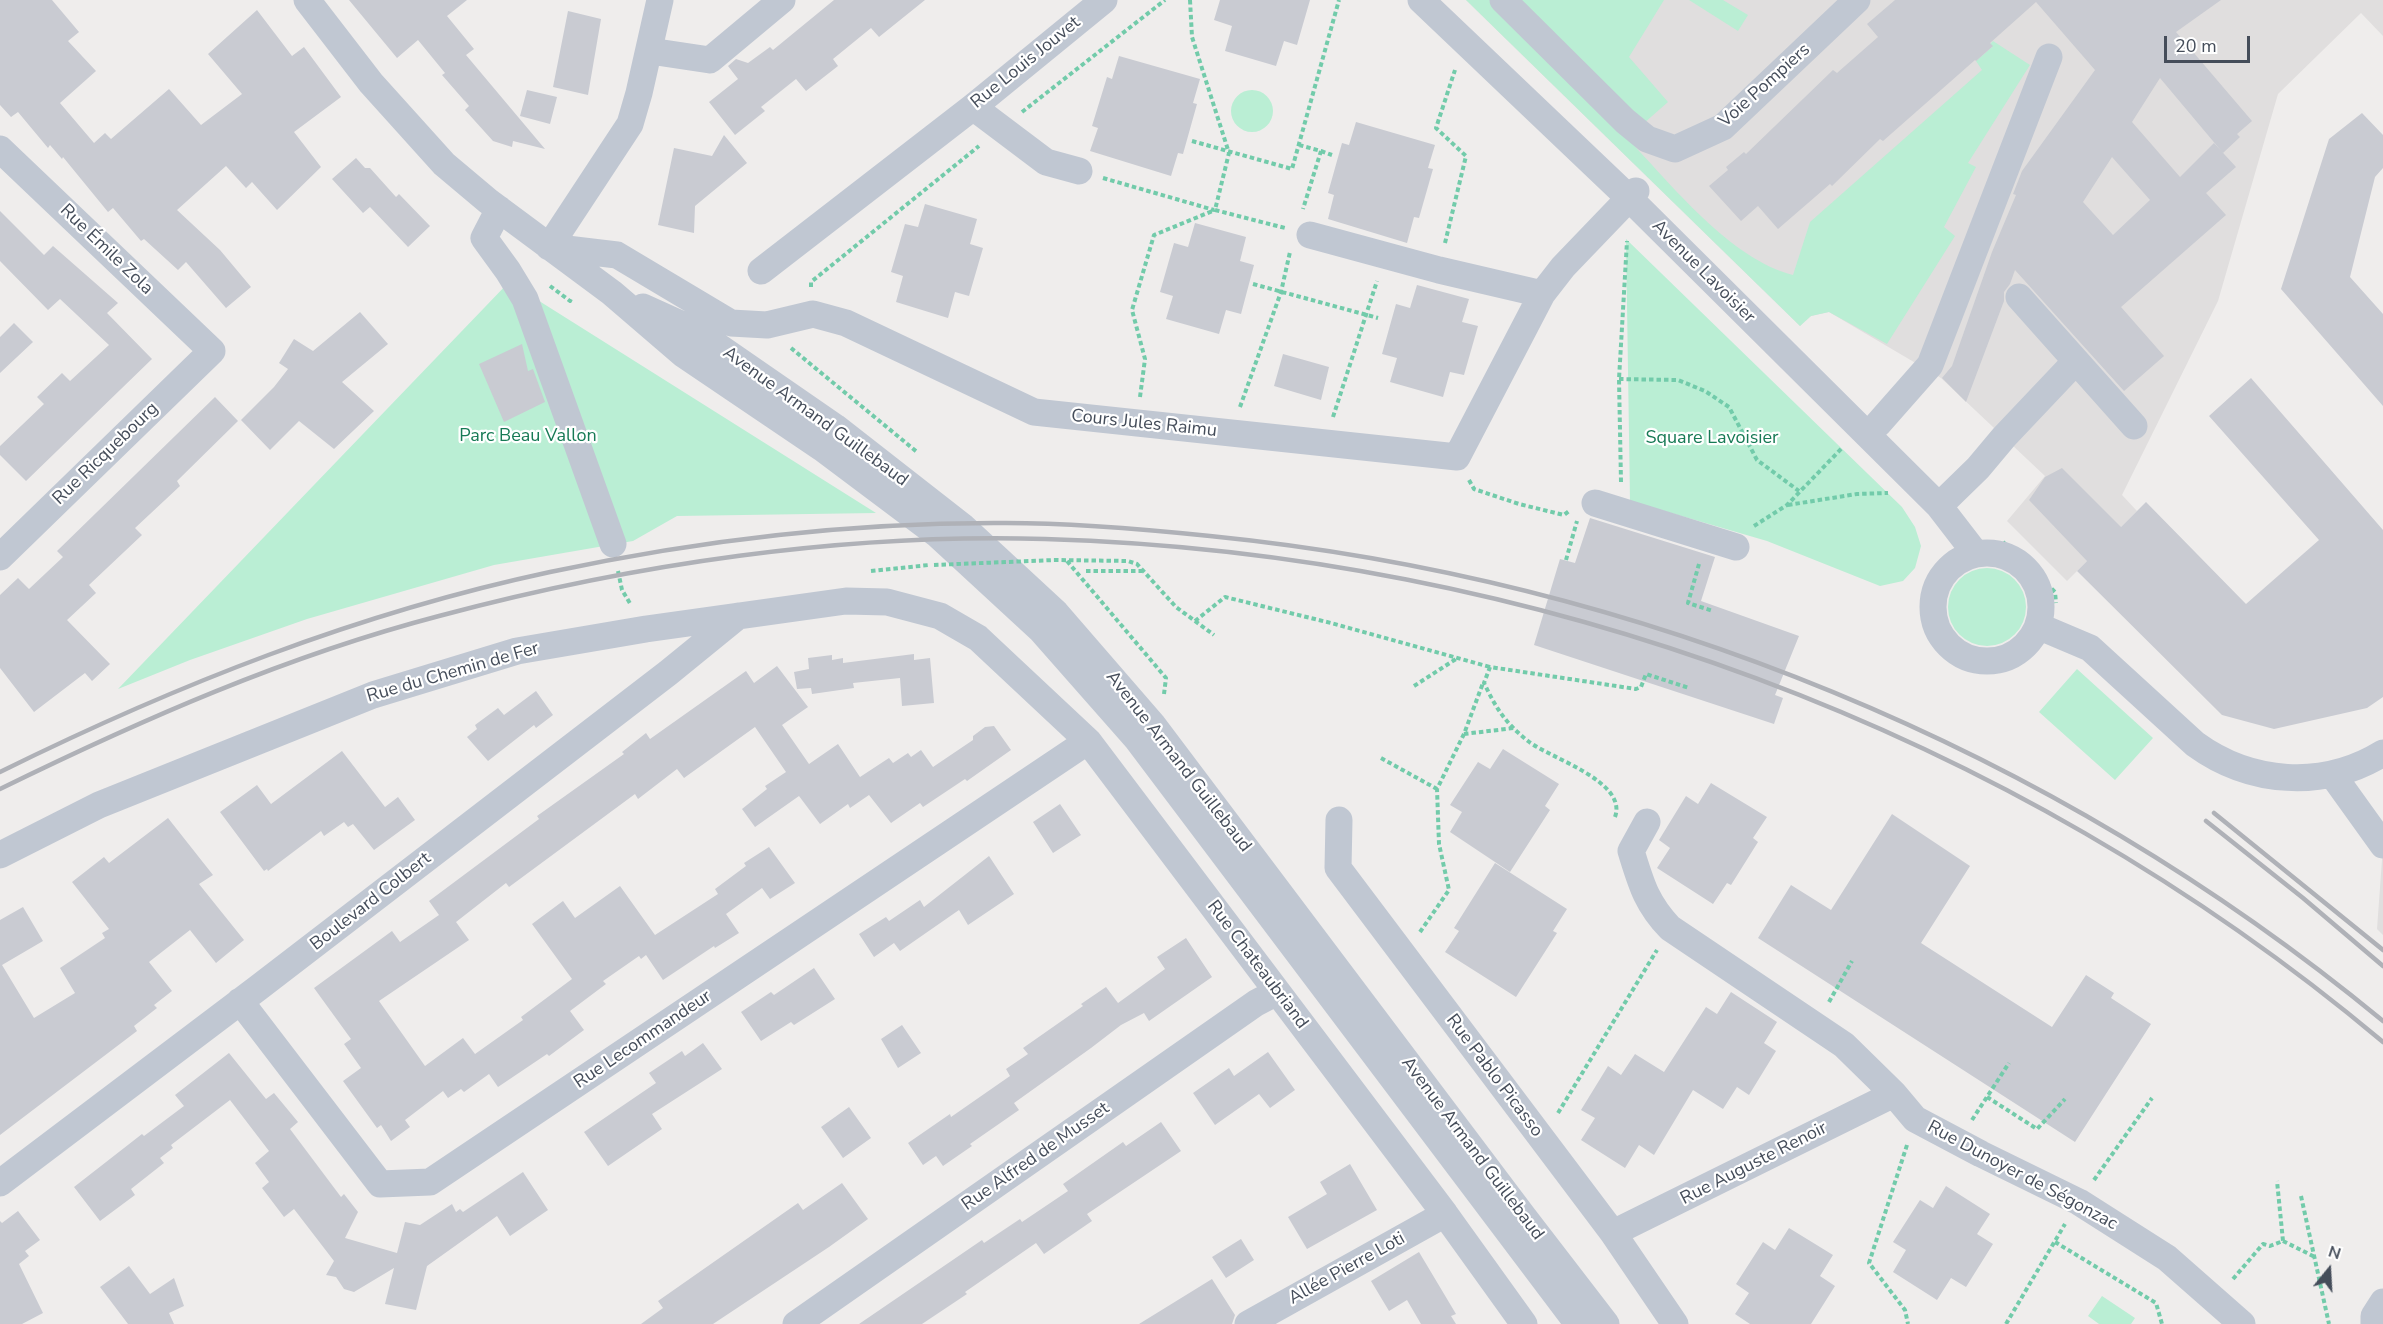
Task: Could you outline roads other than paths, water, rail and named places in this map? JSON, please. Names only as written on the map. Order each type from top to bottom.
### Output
[{"type":"street","name":"Avenue Armand Guillebaud","points":[[307,0],[371,83],[444,164],[499,209],[612,293],[683,354],[822,447],[938,535],[1041,630],[1137,739],[1546,1279],[1573,1321]]},
{"type":"street","points":[[549,247],[630,124],[650,51],[660,0]]},
{"type":"street","points":[[650,51],[710,60],[782,0]]},
{"type":"street","name":"Rue Louis Jouvet","points":[[761,271],[973,107],[1104,0]]},
{"type":"street","name":"Avenue Lavoisier","points":[[1421,0],[1633,195],[1869,426],[1976,554]]},
{"type":"street","name":"Voie Pompiers","points":[[1503,0],[1625,121],[1647,139],[1676,149],[1723,127],[1857,0]]},
{"type":"street","points":[[1869,426],[1930,365],[2049,57]]},
{"type":"street","points":[[973,107],[1046,162],[1079,171]]},
{"type":"street","name":"Rue Émile Zola","points":[[2,154],[212,351]]},
{"type":"street","points":[[1300,232],[1439,270],[1542,294],[1563,267],[1633,195]]},
{"type":"street","points":[[499,209],[483,238],[508,271],[525,299],[613,544]]},
{"type":"street","name":"Cours Jules Raimu","points":[[549,247],[617,255],[731,323],[766,325],[813,314],[846,323],[1034,412],[1457,457],[1542,294]]},
{"type":"street","name":"Avenue Armand Guillebaud","points":[[612,293],[696,332],[835,427],[963,527],[1056,613],[1153,725],[1522,1216],[1606,1324]]},
{"type":"street","points":[[2019,297],[2134,426]]},
{"type":"street","name":"Rue Ricquebourg","points":[[0,557],[212,351]]},
{"type":"street","points":[[1932,499],[1978,468],[2004,437],[2076,362]]},
{"type":"street","points":[[1598,508],[1736,547]]},
{"type":"street","points":[[1986,552],[2001,554],[2017,562],[2031,574],[2039,590],[2042,609],[2038,626],[2030,640],[2018,651],[1996,660],[1973,659],[1946,642],[1938,629],[1933,615],[1933,600],[1937,585],[1945,572],[1956,562],[1986,552]]},
{"type":"street","name":"Rue du Chemin de Fer","points":[[0,855],[99,805],[373,695],[517,651],[646,629],[846,601],[888,602],[940,616],[965,630]]},
{"type":"street","name":"Boulevard Colbert","points":[[0,1183],[658,680],[738,616]]},
{"type":"street","points":[[2038,626],[2090,648],[2189,739],[2224,762],[2242,770],[2277,777],[2309,777],[2353,769],[2383,753]]},
{"type":"street","name":"Rue Chateaubriand","points":[[965,630],[978,638],[1088,741],[1445,1214],[1524,1324]]},
{"type":"street","name":"Rue Lecommandeur","points":[[240,1001],[380,1184],[430,1182],[1088,741]]},
{"type":"street","points":[[2332,774],[2383,844]]},
{"type":"street","name":"Rue Pablo Picasso","points":[[1339,820],[1338,868],[1613,1233],[1676,1324]]},
{"type":"street","name":"Rue Dunoyer de Ségonzac","points":[[1647,822],[1631,851],[1643,891],[1654,912],[1670,928],[1844,1045],[1894,1094],[1915,1119],[2079,1202],[2167,1258],[2242,1324]]},
{"type":"street","name":"Rue Alfred de Musset","points":[[796,1324],[1256,1003],[1277,992]]},
{"type":"street","name":"Rue Auguste Renoir","points":[[1613,1233],[1894,1094]]},
{"type":"street","name":"Allée Pierre Loti","points":[[1248,1324],[1445,1214]]},
{"type":"street","points":[[2374,1324],[2374,1316],[2383,1302]]},
{"type":"railway","points":[[0,772],[66,740],[201,681],[338,630],[478,589],[606,561],[720,542],[891,526],[1057,524],[1210,536],[1370,558],[1527,591],[1682,636],[1832,692],[1979,758],[2120,836],[2255,923],[2383,1021]]},
{"type":"railway","points":[[0,789],[161,714],[326,650],[439,616],[587,581],[739,556],[893,541],[969,538],[1045,539],[1226,552],[1406,579],[1583,622],[1756,678],[1924,749],[2085,833],[2239,931],[2383,1042]]},
{"type":"railway","points":[[2214,813],[2383,950]]},
{"type":"railway","points":[[2206,821],[2303,898],[2383,966]]},
{"type":"park label","name":"Parc Beau Vallon","points":[[528,437]]},
{"type":"park label","name":"Square Lavoisier","points":[[1712,439]]}]
